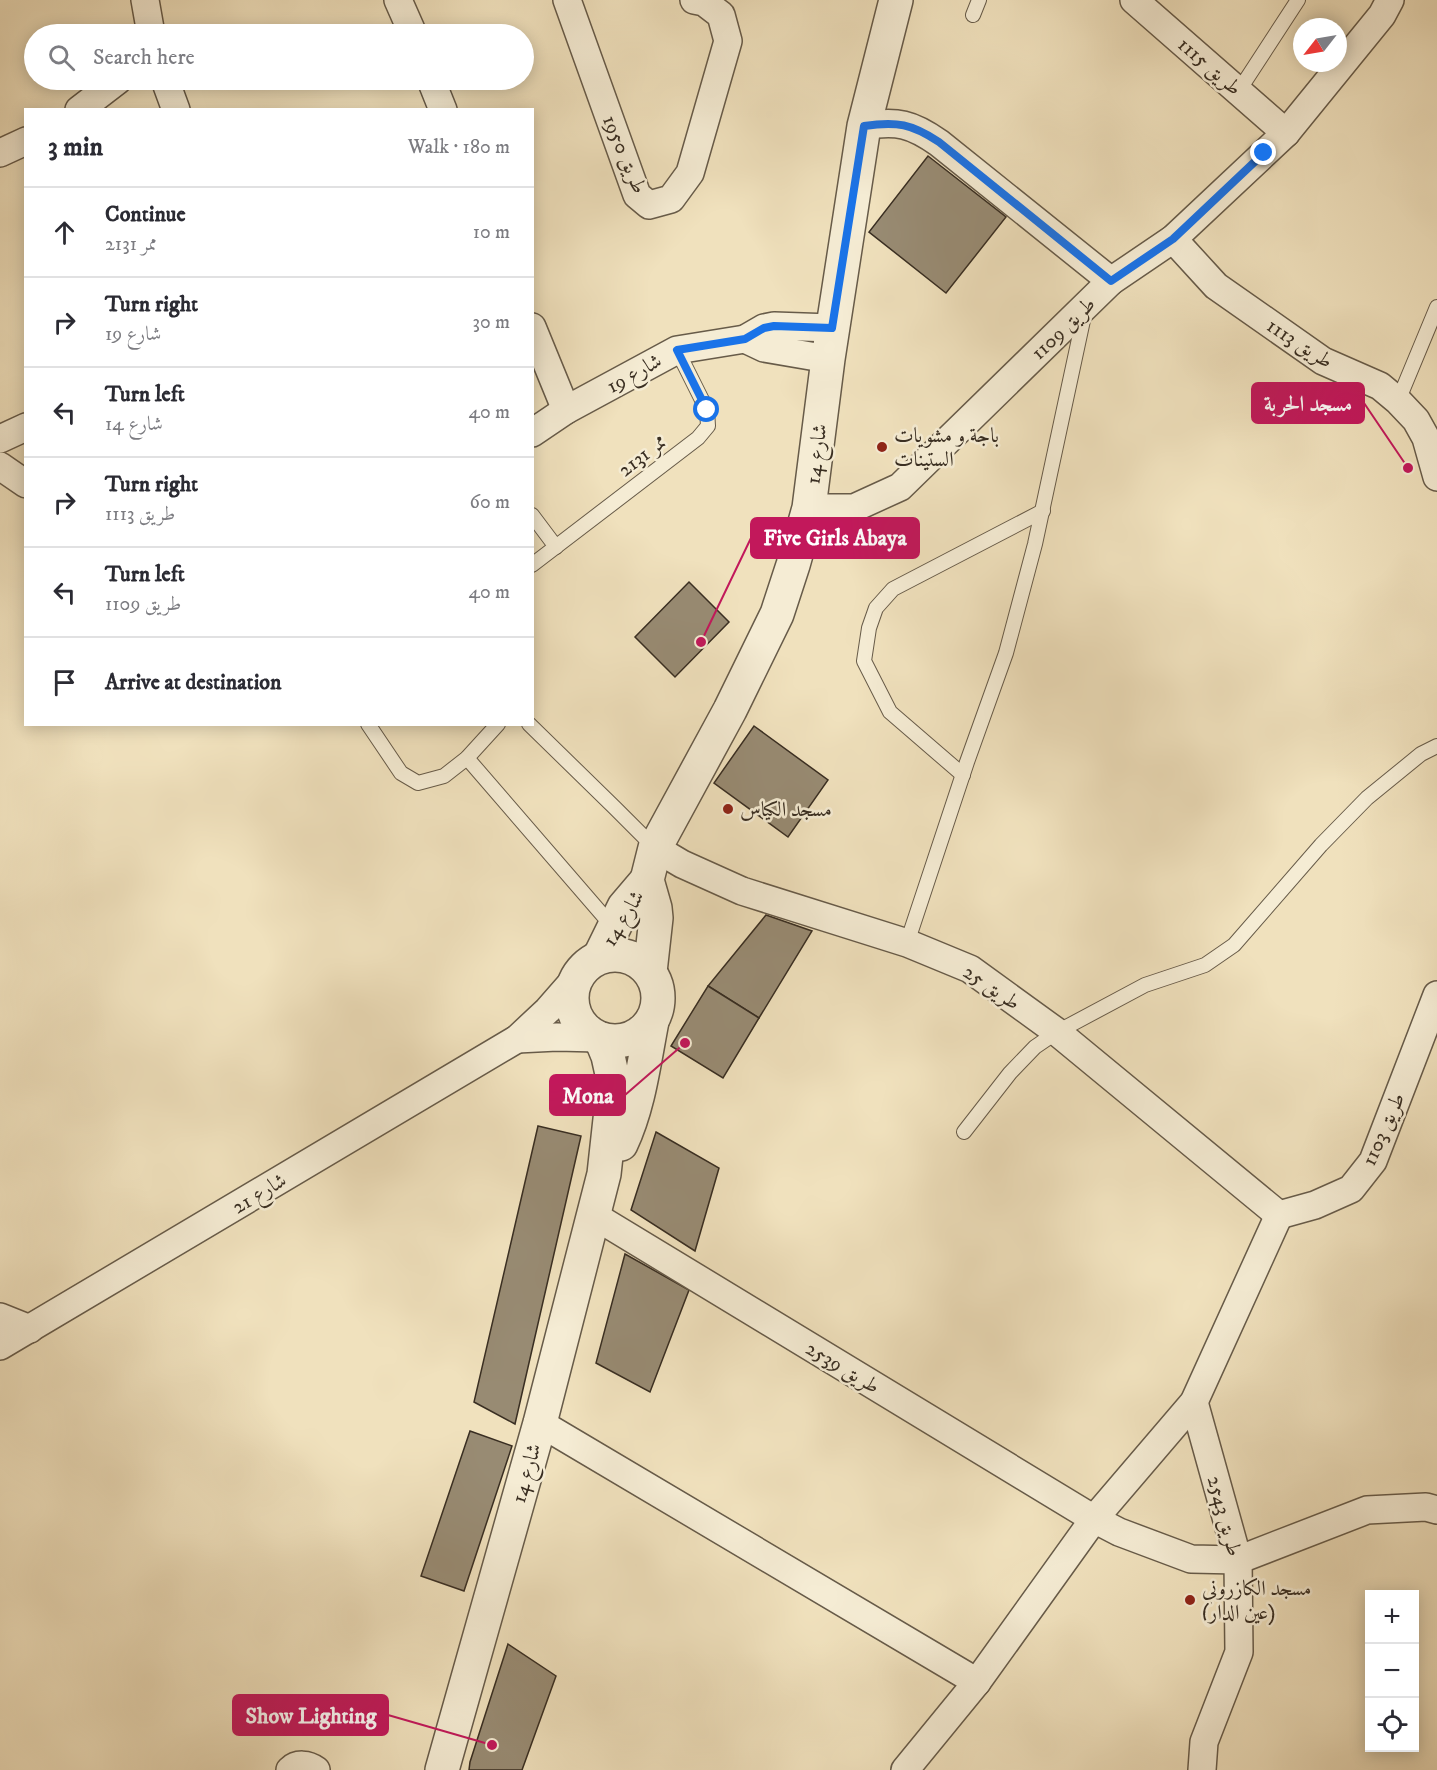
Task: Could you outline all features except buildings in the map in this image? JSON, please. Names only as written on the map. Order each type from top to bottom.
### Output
[{"type":"street","points":[[145,0],[149,24]]},
{"type":"street","points":[[399,0],[409,24]]},
{"type":"street","name":"طريق 1950","points":[[567,0],[637,195],[649,205],[671,199],[690,172],[728,41],[721,15],[704,2],[694,0]]},
{"type":"street","name":"شارع 14","points":[[600,956],[624,907],[647,880],[655,848],[730,710],[777,614],[793,565],[809,508],[830,343],[864,126],[896,0]]},
{"type":"street","name":"طريق 1115","points":[[1134,0],[1286,133]]},
{"type":"street","name":"طريق 1109","points":[[809,508],[854,508],[900,487],[1111,281],[1173,239],[1286,133],[1382,15],[1390,0]]},
{"type":"street","points":[[82,108],[105,90]]},
{"type":"street","points":[[169,90],[175,108]]},
{"type":"street","points":[[435,90],[442,108]]},
{"type":"street","points":[[864,126],[883,123],[903,124],[922,131],[939,142],[1111,281]]},
{"type":"street","points":[[0,153],[24,142]]},
{"type":"street","name":"طريق 1113","points":[[1173,239],[1216,286],[1323,361],[1380,386],[1414,414],[1426,438],[1437,477]]},
{"type":"street","points":[[534,332],[566,410]]},
{"type":"street","name":"شارع 19","points":[[534,432],[566,410],[677,350],[745,339],[764,348],[830,343]]},
{"type":"street","points":[[0,439],[24,428]]},
{"type":"street","points":[[0,466],[24,483]]},
{"type":"street","name":"طريق 25","points":[[655,848],[682,864],[742,891],[907,943],[970,969],[1057,1032],[1279,1215]]},
{"type":"street","name":"شارع 14","points":[[647,880],[656,918],[650,972]]},
{"type":"street","points":[[621,955],[641,963],[650,972],[656,984],[657,1009],[652,1021],[635,1037],[613,1041],[599,1039],[586,1030],[577,1019],[572,1006],[572,991],[576,978],[586,965],[600,956],[621,955]]},
{"type":"street","name":"شارع 21","points":[[0,1346],[517,1039],[548,1010],[576,978]]},
{"type":"street","name":"طريق 1103","points":[[1279,1215],[1315,1205],[1351,1189],[1373,1161],[1437,994]]},
{"type":"street","name":"شارع 14","points":[[604,1174],[625,1136],[632,1115],[652,1021]]},
{"type":"street","name":"شارع 21","points":[[517,1039],[557,1036],[599,1039]]},
{"type":"street","name":"شارع 14","points":[[442,1770],[540,1423],[604,1174],[613,1092],[608,1056],[599,1039]]},
{"type":"street","name":"طريق 2539","points":[[593,1215],[1094,1519],[1119,1532],[1191,1559],[1238,1560]]},
{"type":"street","points":[[905,1770],[977,1682],[1094,1519],[1194,1402],[1279,1215]]},
{"type":"street","points":[[0,1317],[30,1329]]},
{"type":"street","name":"طريق 2543","points":[[1194,1402],[1238,1560],[1239,1652],[1204,1742],[1202,1770]]},
{"type":"street","points":[[540,1423],[977,1682]]},
{"type":"street","points":[[1238,1560],[1366,1510],[1426,1507],[1437,1510]]},
{"type":"street","points":[[290,1770],[302,1765],[316,1770]]},
{"type":"lane","points":[[973,15],[979,0]]},
{"type":"lane","points":[[1238,92],[1298,0]]},
{"type":"lane","points":[[907,943],[1006,653],[1043,511],[1087,305]]},
{"type":"lane","points":[[1414,414],[1437,307]]},
{"type":"lane","name":"ممر 2131","points":[[534,564],[698,438],[708,426],[707,410],[677,350]]},
{"type":"lane","points":[[963,775],[890,712],[864,661],[869,628],[876,608],[893,589],[1043,511]]},
{"type":"lane","points":[[534,518],[556,547]]},
{"type":"lane","points":[[369,726],[401,773],[418,783],[444,776],[467,758],[496,726]]},
{"type":"lane","points":[[531,726],[655,848]]},
{"type":"lane","points":[[964,1132],[1010,1073],[1035,1047],[1057,1032],[1145,985],[1205,965],[1234,945],[1321,845],[1367,798],[1421,754],[1437,746]]},
{"type":"lane","points":[[467,758],[614,927]]},
{"type":"place","name":"باجة و مشويات الستينات","points":[[882,447]]},
{"type":"place","name":"مسجد الحربة","points":[[1408,468]]},
{"type":"place","name":"Five Girls Abaya","points":[[701,642]]},
{"type":"place","name":"مسجد الكياس","points":[[728,809]]},
{"type":"place","name":"Mona","points":[[685,1043]]},
{"type":"place","name":"مسجد الكازروني (عين الدار)","points":[[1190,1600]]},
{"type":"place","name":"Show Lighting","points":[[492,1745]]},
{"type":"route","points":[[707,410],[677,350],[745,339],[754,332],[774,326],[832,328],[864,126],[883,123],[903,124],[922,131],[939,142],[1111,281],[1173,239],[1264,153]]}]
